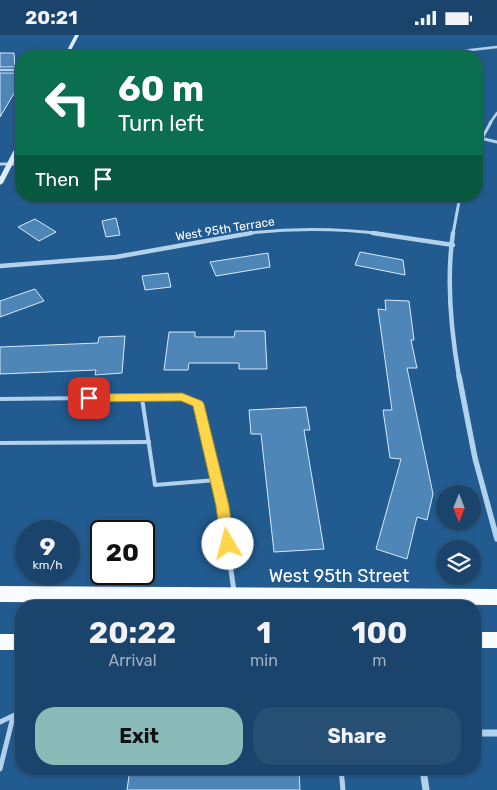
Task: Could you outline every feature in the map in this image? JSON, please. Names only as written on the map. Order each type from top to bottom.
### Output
[{"type":"main road","points":[[69,50],[77,35]]},
{"type":"main road","points":[[0,183],[15,154]]},
{"type":"main road","name":"West 95th Street","points":[[0,594],[235,595],[254,598],[497,597]]},
{"type":"main road","points":[[481,640],[497,640]]},
{"type":"main road","points":[[0,642],[15,642]]},
{"type":"street","points":[[471,50],[497,47]]},
{"type":"street","points":[[0,70],[15,70]]},
{"type":"street","points":[[483,136],[497,113]]},
{"type":"street","points":[[483,138],[497,141]]},
{"type":"street","points":[[0,164],[15,164]]},
{"type":"street","points":[[459,202],[452,245],[452,302],[462,392],[476,464],[497,539]]},
{"type":"street","name":"West 95th Terrace","points":[[0,266],[84,261],[140,253],[240,234],[302,229],[340,229],[452,245]]},
{"type":"street","points":[[481,733],[497,733]]},
{"type":"street","points":[[424,775],[426,790]]},
{"type":"lane","points":[[142,397],[155,485],[216,480]]},
{"type":"lane","points":[[0,399],[182,397],[198,404],[222,506],[235,595]]},
{"type":"lane","points":[[0,443],[149,442]]},
{"type":"lane","points":[[0,722],[13,717]]},
{"type":"lane","points":[[0,769],[13,717]]},
{"type":"lane","points":[[342,775],[343,790]]},
{"type":"building","points":[[0,53],[14,53],[15,67],[0,67]]},
{"type":"building","points":[[0,73],[15,73],[15,92],[0,117]]},
{"type":"building","points":[[116,218],[120,235],[106,237],[102,221]]},
{"type":"building","points":[[35,219],[56,232],[39,241],[18,227]]},
{"type":"building","points":[[360,252],[403,260],[405,275],[355,265]]},
{"type":"building","points":[[268,253],[270,267],[216,276],[210,262]]},
{"type":"building","points":[[168,273],[171,287],[145,290],[142,276]]},
{"type":"building","points":[[35,289],[44,301],[0,317],[0,301]]},
{"type":"building","points":[[385,300],[409,301],[414,340],[411,340],[417,368],[407,368],[433,494],[427,520],[417,517],[407,559],[376,549],[401,459],[390,458],[383,410],[392,410],[378,309],[386,310]]},
{"type":"building","points":[[235,331],[265,331],[267,369],[239,369],[239,363],[189,363],[188,370],[164,370],[169,332],[195,332],[195,337],[234,337]]},
{"type":"building","points":[[125,336],[122,373],[95,375],[96,370],[0,374],[0,347],[98,343],[99,337]]},
{"type":"building","points":[[306,407],[310,430],[304,430],[324,549],[274,552],[261,434],[251,434],[249,410]]},
{"type":"building","points":[[129,775],[299,775],[300,790],[127,790]]},
{"type":"route","points":[[89,398],[182,397],[198,404],[222,506],[228,544]]}]
